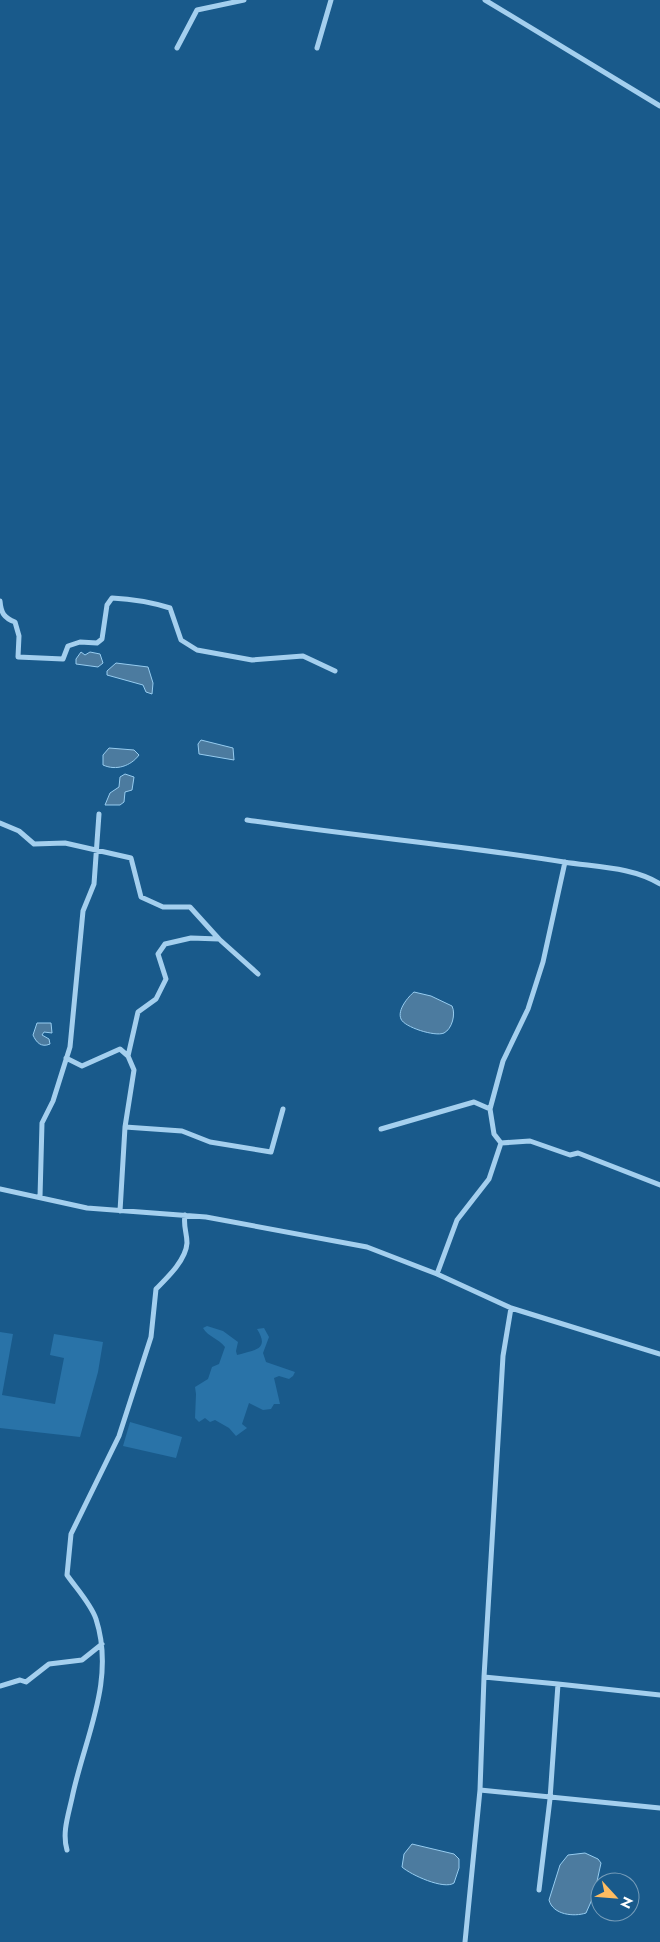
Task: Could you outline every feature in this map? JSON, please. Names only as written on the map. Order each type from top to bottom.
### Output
[{"type":"street","points":[[177,48],[197,10],[244,0]]},
{"type":"street","points":[[317,48],[331,0]]},
{"type":"street","points":[[485,0],[660,106]]},
{"type":"street","points":[[0,601],[1,611],[6,618],[15,622],[19,636],[18,657],[63,659],[68,646],[80,642],[97,644],[102,639],[107,605],[112,598],[154,603],[170,608],[181,640],[197,650],[252,660],[303,656],[336,671]]},
{"type":"street","points":[[40,1198],[42,1123],[53,1100],[70,1048],[83,911],[94,884],[98,850],[99,814]]},
{"type":"street","points":[[247,820],[636,873],[660,884]]},
{"type":"street","points":[[0,823],[19,831],[34,844],[65,843],[132,858],[141,897],[163,906],[190,907],[219,939],[258,974]]},
{"type":"street","points":[[501,1143],[494,1134],[490,1109],[503,1061],[528,1009],[543,962],[554,905],[565,862]]},
{"type":"street","points":[[128,1056],[138,1012],[156,999],[166,979],[158,954],[165,944],[191,938],[219,939]]},
{"type":"street","points":[[66,1058],[82,1066],[120,1049],[128,1056],[134,1070],[125,1127],[120,1211]]},
{"type":"street","points":[[381,1129],[474,1102],[490,1109]]},
{"type":"street","points":[[125,1127],[182,1131],[210,1142],[271,1152],[283,1109]]},
{"type":"street","points":[[501,1143],[530,1141],[570,1155],[578,1153],[660,1185]]},
{"type":"street","points":[[437,1274],[457,1220],[489,1179],[501,1143]]},
{"type":"street","points":[[0,1189],[62,1204],[120,1211],[206,1216],[360,1246],[387,1253],[511,1308],[660,1354]]},
{"type":"street","points":[[67,1850],[64,1839],[74,1790],[98,1704],[104,1653],[96,1618],[67,1575],[71,1534],[119,1436],[151,1337],[156,1289],[175,1271],[187,1244],[183,1228],[185,1215]]},
{"type":"street","points":[[465,1942],[480,1790],[484,1677],[503,1356],[511,1308]]},
{"type":"street","points":[[0,1686],[20,1680],[26,1682],[49,1664],[82,1660],[102,1644]]},
{"type":"street","points":[[484,1677],[660,1695]]},
{"type":"street","points":[[539,1890],[550,1798],[558,1684]]},
{"type":"street","points":[[480,1790],[660,1808]]},
{"type":"shaded area","points":[[81,652],[85,655],[90,652],[100,654],[103,663],[98,667],[76,664],[76,659]]},
{"type":"shaded area","points":[[116,663],[148,667],[153,683],[152,694],[146,692],[143,685],[107,675],[107,671]]},
{"type":"shaded area","points":[[201,740],[233,748],[234,760],[199,754],[198,744]]},
{"type":"shaded area","points":[[109,748],[134,750],[139,755],[128,765],[108,767],[103,765],[103,755]]},
{"type":"shaded area","points":[[125,774],[134,777],[132,790],[125,792],[124,802],[120,805],[105,805],[110,793],[119,787],[120,777]]},
{"type":"shaded area","points":[[414,992],[431,996],[452,1006],[453,1017],[447,1031],[434,1034],[414,1028],[403,1022],[400,1015],[402,1008],[406,1000]]},
{"type":"shaded area","points":[[37,1023],[51,1023],[52,1033],[44,1032],[42,1035],[49,1039],[50,1044],[41,1045],[36,1040],[33,1035]]},
{"type":"shaded area","points":[[207,1326],[223,1331],[238,1342],[237,1355],[261,1346],[261,1336],[257,1329],[264,1328],[269,1337],[263,1353],[266,1362],[295,1372],[289,1379],[279,1376],[274,1378],[280,1404],[274,1404],[271,1409],[263,1410],[249,1403],[242,1424],[247,1428],[236,1436],[229,1428],[215,1420],[210,1422],[205,1418],[199,1422],[195,1418],[195,1387],[208,1379],[212,1367],[219,1364],[225,1347],[205,1331],[203,1328]]},
{"type":"shaded area","points":[[0,1332],[13,1334],[2,1395],[55,1404],[64,1358],[50,1355],[54,1334],[103,1342],[98,1372],[80,1437],[0,1428]]},
{"type":"shaded area","points":[[130,1422],[182,1437],[176,1458],[123,1446]]},
{"type":"shaded area","points":[[412,1844],[454,1854],[459,1859],[459,1868],[454,1883],[443,1885],[436,1883],[413,1874],[402,1867],[404,1854]]},
{"type":"shaded area","points":[[585,1853],[598,1859],[601,1863],[599,1872],[590,1872],[590,1904],[586,1913],[576,1915],[564,1914],[555,1909],[549,1900],[560,1865],[568,1855]]}]
